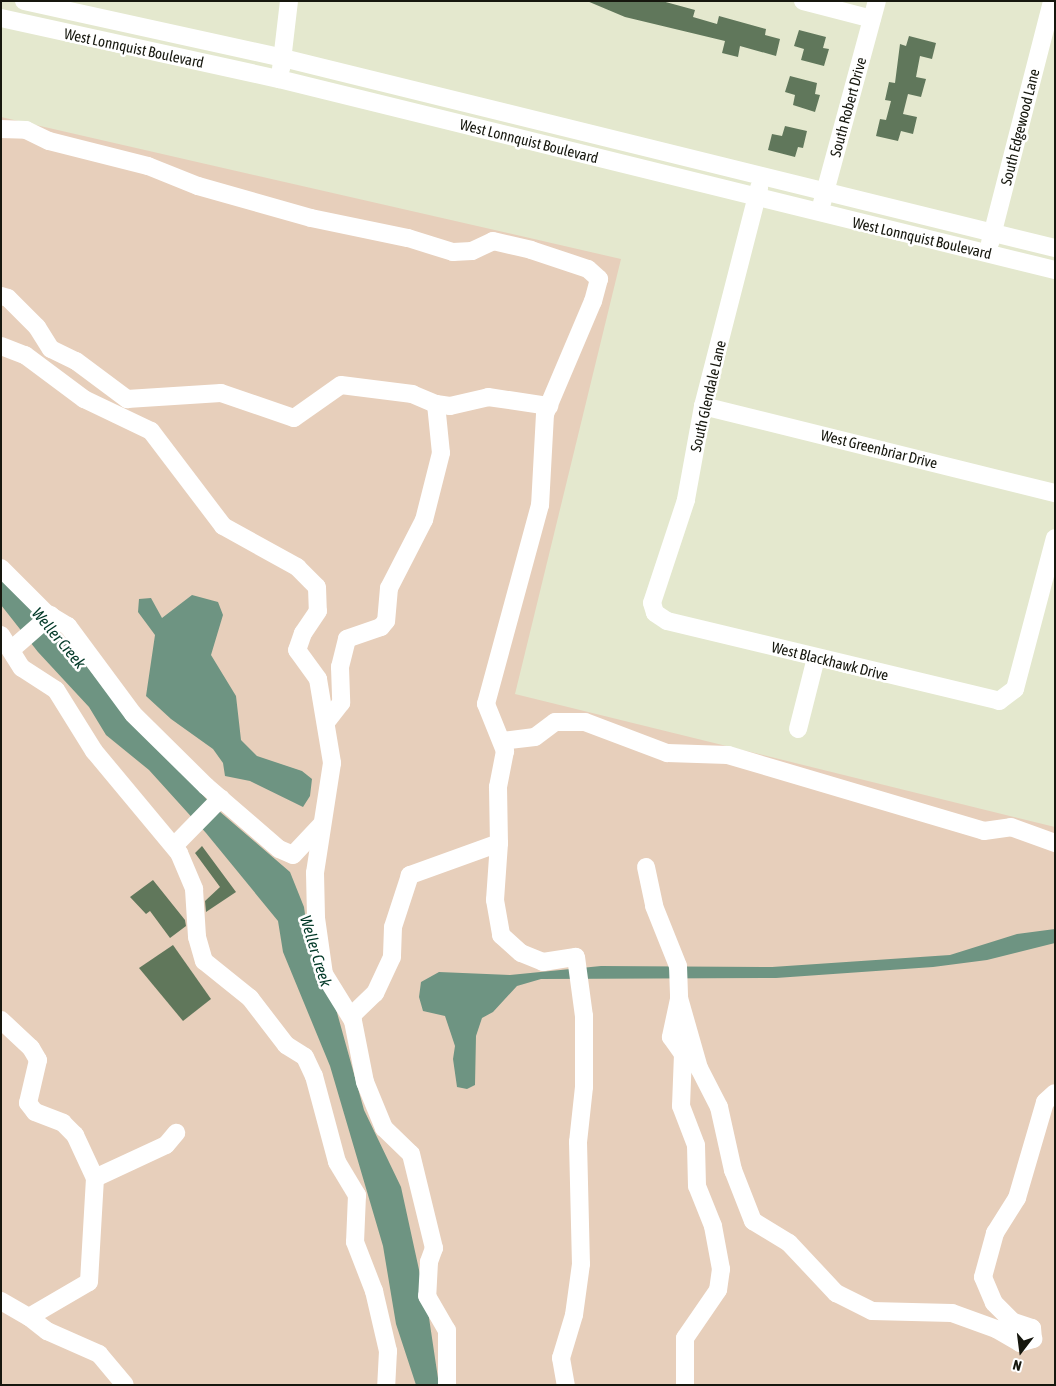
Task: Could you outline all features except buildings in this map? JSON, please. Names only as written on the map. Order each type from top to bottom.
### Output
[{"type":"street","name":"West Lonnquist Boulevard","points":[[24,1],[74,7],[825,194],[1055,248]]},
{"type":"street","points":[[279,79],[289,1]]},
{"type":"street","points":[[803,1],[872,19]]},
{"type":"street","name":"South Robert Drive","points":[[820,214],[876,1]]},
{"type":"street","name":"South Edgewood Lane","points":[[988,254],[1052,1]]},
{"type":"street","points":[[68,34],[74,7]]},
{"type":"street","name":"West Lonnquist Boulevard","points":[[1,18],[279,79],[820,214],[1055,270]]},
{"type":"street","points":[[1,129],[26,130],[58,144],[148,166],[198,186],[334,224],[408,238],[453,252],[472,251],[493,242],[588,268],[599,279],[594,301],[549,406],[540,505],[486,704],[505,751],[498,787],[499,843],[495,900],[501,935],[521,954],[543,962],[576,957],[585,1045],[578,1142],[581,1264],[574,1315],[561,1358],[566,1385]]},
{"type":"street","name":"South Glendale Lane","points":[[655,613],[652,603],[682,518],[703,406],[761,178]]},
{"type":"street","points":[[1,296],[8,298],[37,327],[51,349],[76,360],[127,399],[221,393],[294,418],[342,385],[412,394],[436,404],[450,406],[488,397],[549,406]]},
{"type":"street","points":[[1,346],[25,355],[84,399],[150,431],[223,526],[297,567],[317,587],[318,611],[303,633],[297,650],[318,679],[327,721],[332,763],[315,874],[316,918],[324,974],[351,1016],[365,1082],[384,1128],[411,1154],[434,1248],[429,1262],[428,1296],[448,1330],[446,1385]]},
{"type":"street","points":[[327,721],[341,703],[340,667],[347,639],[382,627],[386,621],[388,588],[424,520],[441,453],[436,404]]},
{"type":"street","name":"West Greenbriar Drive","points":[[703,406],[1055,493]]},
{"type":"street","name":"West Blackhawk Drive","points":[[655,613],[667,621],[991,700],[1006,697],[1015,689],[1055,538]]},
{"type":"street","points":[[1,568],[49,617],[68,626],[134,714],[217,802],[279,849],[293,854],[324,821]]},
{"type":"street","points":[[14,647],[49,617]]},
{"type":"street","points":[[1,635],[14,647],[22,668],[56,690],[94,751],[178,836],[194,889],[197,937],[204,962],[250,998],[286,1045],[304,1057],[314,1076],[337,1162],[357,1194],[356,1242],[374,1291],[388,1351],[386,1385]]},
{"type":"street","points":[[798,729],[816,658]]},
{"type":"street","points":[[502,741],[535,737],[556,722],[585,722],[667,753],[728,755],[984,831],[1011,827],[1055,843]]},
{"type":"street","points":[[178,836],[217,802]]},
{"type":"street","points":[[351,1016],[375,993],[392,957],[393,928],[410,875],[499,843]]},
{"type":"street","points":[[646,867],[654,906],[678,972],[679,998],[699,1068],[719,1107],[733,1170],[752,1221],[789,1243],[836,1293],[872,1311],[952,1313],[996,1329],[1020,1343],[1033,1339],[1032,1328],[1013,1322],[994,1303],[983,1277],[995,1233],[1017,1198],[1045,1102],[1055,1093]]},
{"type":"street","points":[[679,998],[671,1037],[683,1054],[681,1106],[696,1145],[697,1186],[713,1226],[721,1269],[718,1290],[685,1338],[686,1385]]},
{"type":"street","points":[[1,1020],[31,1048],[38,1060],[28,1103],[35,1112],[63,1123],[76,1135],[95,1178],[89,1282],[29,1317]]},
{"type":"street","points":[[95,1178],[166,1145],[176,1133]]},
{"type":"street","points":[[1,1301],[29,1317],[47,1331],[99,1354],[125,1385]]},
{"type":"shaded area","points":[[1,117],[621,259],[515,694],[1055,827],[1055,1385],[1,1385]]},
{"type":"water","name":"Weller Creek","points":[[1,579],[81,659],[115,702],[212,805],[290,872],[304,907],[310,949],[336,1009],[364,1110],[401,1187],[428,1311],[439,1385],[416,1385],[396,1324],[383,1246],[330,1066],[283,952],[278,921],[206,833],[149,770],[106,735],[89,707],[38,652],[1,605]]},
{"type":"water","points":[[192,595],[218,602],[223,615],[211,655],[236,696],[241,740],[257,756],[302,771],[312,779],[310,796],[303,807],[250,781],[225,776],[223,763],[213,749],[171,719],[146,696],[155,635],[138,612],[139,599],[151,598],[162,618]]},
{"type":"water","points":[[1055,929],[1055,943],[987,960],[933,967],[776,978],[541,979],[517,986],[493,1012],[482,1018],[476,1036],[475,1085],[467,1089],[457,1087],[453,1059],[455,1046],[445,1016],[423,1011],[419,997],[421,982],[439,972],[510,975],[601,966],[772,967],[950,955],[1017,934]]}]
